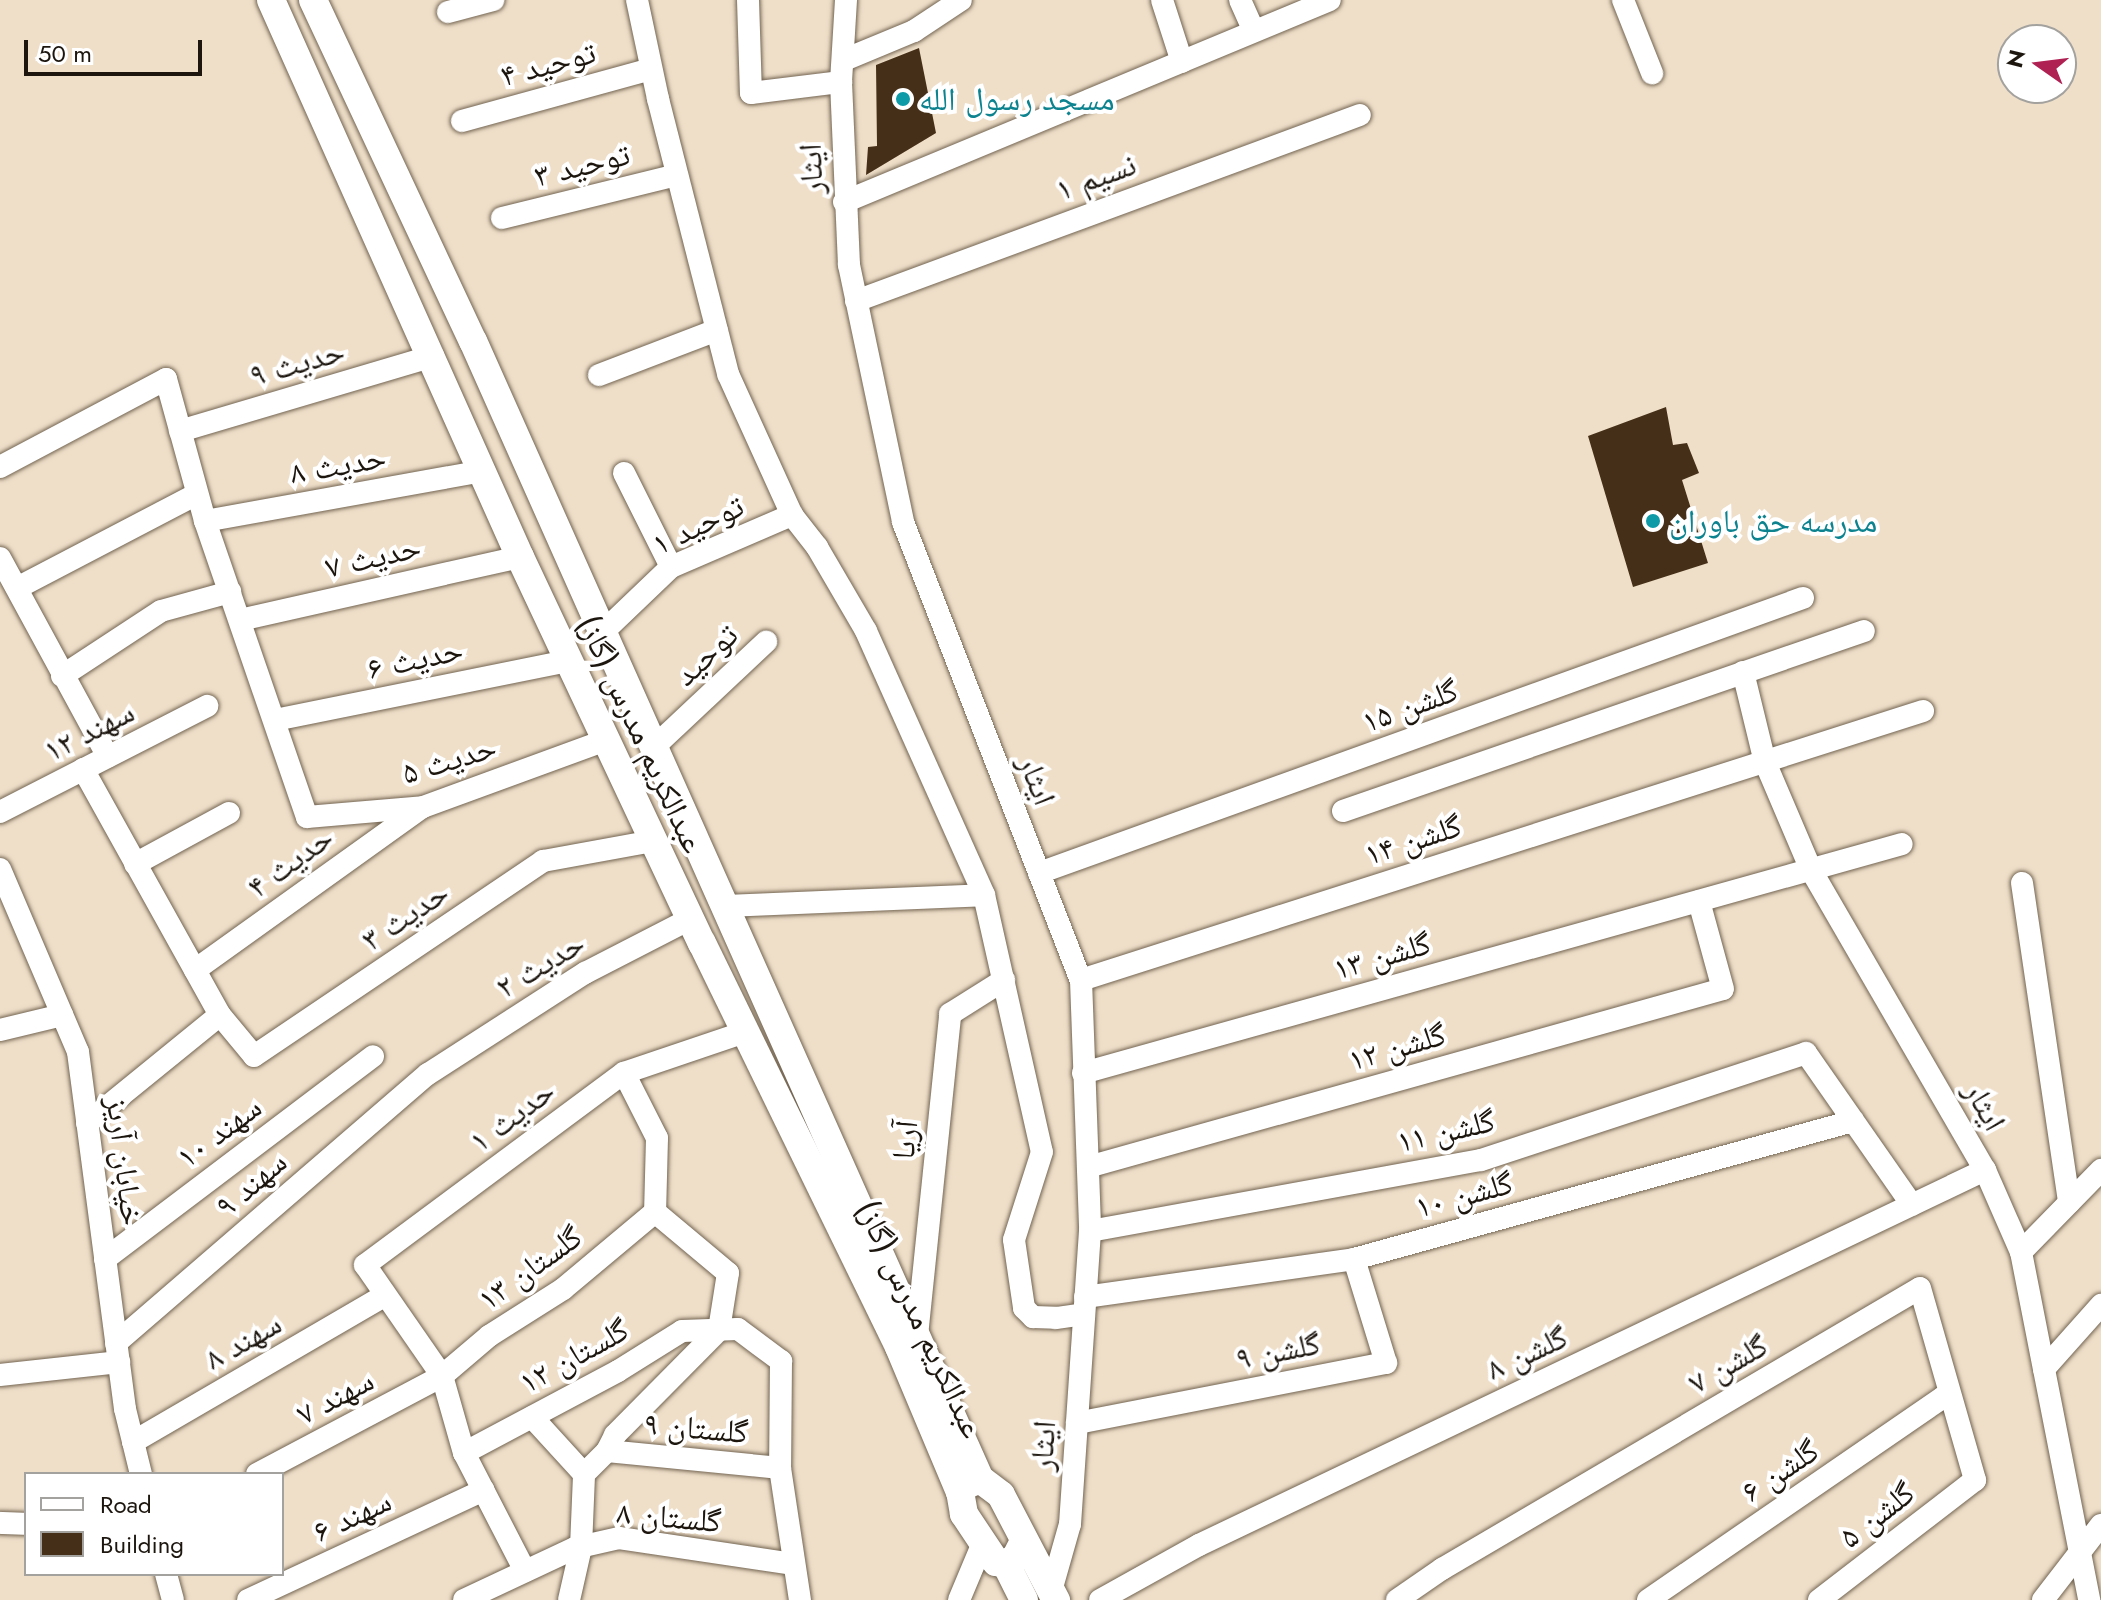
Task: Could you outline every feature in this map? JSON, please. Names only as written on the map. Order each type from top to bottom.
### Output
[{"type":"street","name":"عبدالکریم مدرس (گاز)","points":[[271,0],[568,661],[745,1032],[970,1485]]},
{"type":"street","name":"عبدالکریم مدرس (گاز)","points":[[313,0],[473,341],[917,1336],[970,1485]]},
{"type":"street","points":[[448,12],[493,0]]},
{"type":"street","name":"گلشن ۱۰","points":[[637,0],[651,69],[728,374],[792,515],[817,547],[866,631],[984,895],[1042,1152],[1014,1240],[1024,1308],[1033,1317],[1354,1259],[1853,1121]]},
{"type":"street","points":[[748,0],[751,93],[842,71],[914,31],[961,0]]},
{"type":"street","name":"ایثار","points":[[846,0],[842,71],[844,202],[856,301],[903,522],[1081,980],[1090,1231],[1070,1524],[1054,1595]]},
{"type":"street","points":[[1162,0],[1182,62]]},
{"type":"street","points":[[1240,0],[1254,31]]},
{"type":"street","points":[[844,202],[1330,0]]},
{"type":"street","points":[[1623,0],[1652,73]]},
{"type":"street","name":"توحید ۴","points":[[462,121],[651,69]]},
{"type":"street","name":"نسیم ۱","points":[[856,301],[1360,115]]},
{"type":"street","name":"توحید ۳","points":[[502,218],[677,175]]},
{"type":"street","points":[[599,375],[717,330]]},
{"type":"street","name":"حدیث ۹","points":[[180,431],[433,356]]},
{"type":"street","points":[[0,467],[166,379],[205,521],[275,720]]},
{"type":"street","name":"حدیث ۸","points":[[205,521],[482,471]]},
{"type":"street","points":[[624,473],[671,567]]},
{"type":"street","points":[[17,588],[197,494]]},
{"type":"street","name":"توحید ۱","points":[[603,632],[671,567],[792,515]]},
{"type":"street","name":"حدیث ۷","points":[[240,620],[520,557]]},
{"type":"street","points":[[0,558],[108,757]]},
{"type":"street","points":[[62,676],[161,611],[230,592]]},
{"type":"street","name":"گلشن ۱۵","points":[[1039,873],[1803,598]]},
{"type":"street","points":[[1343,811],[1864,631]]},
{"type":"street","name":"توحید","points":[[654,747],[766,642]]},
{"type":"street","name":"حدیث ۶","points":[[275,720],[568,661]]},
{"type":"street","name":"ایثار","points":[[1743,672],[1765,762],[1811,870],[1985,1170],[2021,1252],[2089,1600]]},
{"type":"street","name":"سهند ۱۲","points":[[0,812],[207,706]]},
{"type":"street","name":"گلشن ۱۴","points":[[1081,980],[1923,711]]},
{"type":"street","name":"حدیث ۵","points":[[275,720],[307,817],[423,807],[606,740]]},
{"type":"street","points":[[83,769],[220,1015],[87,1123]]},
{"type":"street","name":"حدیث ۴","points":[[195,970],[423,807]]},
{"type":"street","points":[[135,864],[229,813]]},
{"type":"street","name":"حدیث ۳","points":[[220,1015],[254,1056],[543,861],[653,841]]},
{"type":"street","name":"گلشن ۱۳","points":[[1083,1073],[1902,844]]},
{"type":"street","name":"خیابان آریز","points":[[0,869],[5,894],[78,1052],[118,1352],[140,1472]]},
{"type":"street","points":[[2022,883],[2069,1203]]},
{"type":"street","points":[[690,919],[725,906],[984,895]]},
{"type":"street","name":"گلشن ۱۲","points":[[1088,1167],[1723,989],[1699,901]]},
{"type":"street","name":"حدیث ۲","points":[[428,1074],[585,973],[690,919]]},
{"type":"street","name":"آریا","points":[[917,1336],[950,1014],[1004,980]]},
{"type":"street","points":[[0,1030],[62,1015]]},
{"type":"street","name":"حدیث ۱","points":[[384,1296],[365,1265],[624,1073],[745,1032]]},
{"type":"street","name":"گلشن ۱۱","points":[[1090,1231],[1481,1160],[1806,1053],[1853,1121]]},
{"type":"street","name":"سهند ۱۰","points":[[105,1259],[373,1056]]},
{"type":"street","points":[[569,1600],[581,1547],[584,1474],[607,1451],[615,1435],[719,1330],[728,1273],[655,1212],[657,1138],[624,1073]]},
{"type":"street","name":"سهند ۹","points":[[118,1352],[428,1074]]},
{"type":"street","points":[[1853,1121],[1912,1205]]},
{"type":"street","name":"گلشن ۸","points":[[1100,1600],[1199,1545],[1985,1170]]},
{"type":"street","points":[[2021,1252],[2101,1170]]},
{"type":"street","name":"گلستان ۱۳","points":[[442,1376],[489,1336],[563,1289],[655,1212]]},
{"type":"street","name":"گلشن ۹","points":[[1077,1423],[1386,1363],[1354,1259]]},
{"type":"street","name":"گلشن ۷","points":[[1397,1600],[1442,1569],[1920,1288],[1975,1480]]},
{"type":"street","points":[[384,1296],[442,1376],[464,1453],[525,1571]]},
{"type":"street","name":"سهند ۸","points":[[133,1442],[384,1296]]},
{"type":"street","points":[[2044,1369],[2101,1305]]},
{"type":"street","points":[[719,1330],[738,1329],[781,1361],[780,1468],[800,1600]]},
{"type":"street","name":"گلستان ۱۲","points":[[464,1453],[682,1331],[719,1330]]},
{"type":"street","points":[[0,1375],[118,1352]]},
{"type":"street","name":"سهند ۷","points":[[261,1472],[442,1376]]},
{"type":"street","name":"گلشن ۶","points":[[1648,1600],[1948,1394]]},
{"type":"street","points":[[532,1417],[584,1474]]},
{"type":"street","name":"گلستان ۹","points":[[607,1451],[780,1468]]},
{"type":"street","name":"گلشن ۵","points":[[1819,1600],[1975,1480]]},
{"type":"street","points":[[1006,1564],[996,1562],[964,1514],[970,1485],[1001,1495],[1054,1595]]},
{"type":"street","name":"سهند ۶","points":[[248,1600],[484,1490]]},
{"type":"street","points":[[0,1523],[24,1524]]},
{"type":"street","points":[[2043,1600],[2101,1525]]},
{"type":"street","name":"گلستان ۸","points":[[464,1600],[499,1592],[525,1571],[581,1547],[619,1538],[794,1564]]},
{"type":"street","points":[[1006,1564],[1022,1551],[1024,1541]]},
{"type":"street","points":[[959,1600],[982,1545]]},
{"type":"street","points":[[1006,1564],[1024,1600]]},
{"type":"street","points":[[167,1576],[173,1600]]},
{"type":"building","name":"مسجد رسول الله","points":[[919,48],[936,133],[866,175],[868,147],[877,146],[876,65]]},
{"type":"building","name":"مدرسه حق باوران","points":[[1666,407],[1673,445],[1687,443],[1699,473],[1682,480],[1708,563],[1633,587],[1588,436]]},
{"type":"place","name":"مسجد رسول الله","points":[[903,99]]},
{"type":"place","name":"مدرسه حق باوران","points":[[1653,521]]}]
